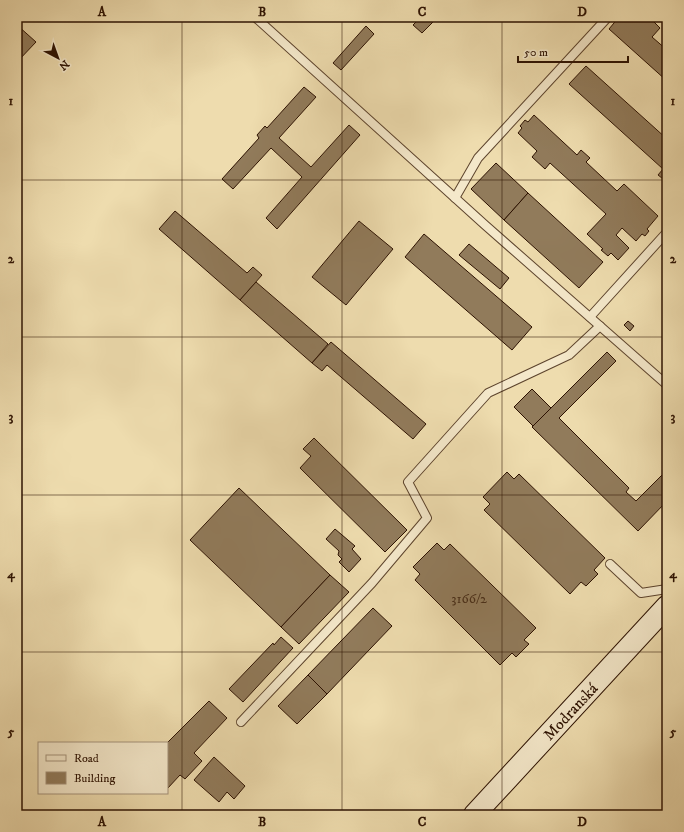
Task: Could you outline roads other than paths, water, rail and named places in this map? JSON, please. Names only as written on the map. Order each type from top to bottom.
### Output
[{"type":"main road","name":"Modranská","points":[[474,815],[667,606]]},
{"type":"lane","points":[[255,17],[455,198],[667,385]]},
{"type":"lane","points":[[455,198],[478,158],[608,17]]},
{"type":"lane","points":[[590,317],[667,232]]},
{"type":"lane","points":[[241,722],[372,583],[427,518],[408,482],[488,393],[569,355],[600,326]]},
{"type":"lane","points":[[610,564],[641,593],[667,588]]}]
